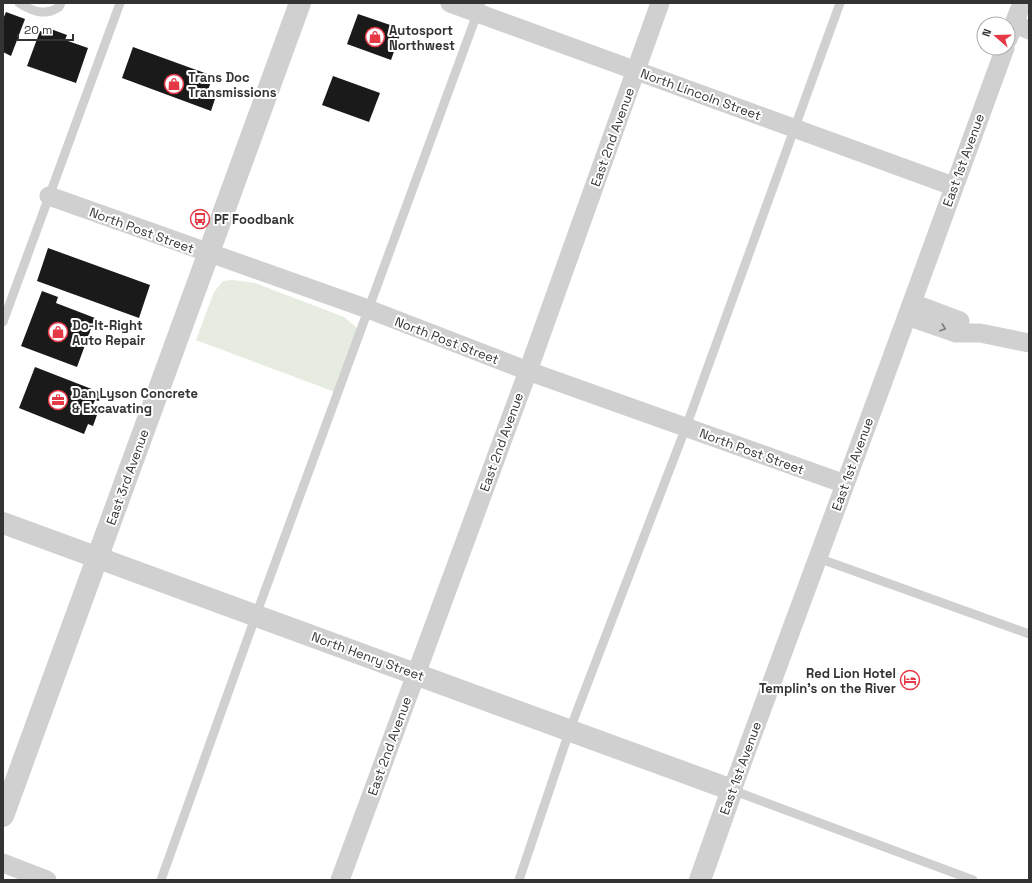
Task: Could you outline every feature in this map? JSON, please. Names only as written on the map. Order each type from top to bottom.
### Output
[{"type":"street","name":"East 3rd Avenue","points":[[3,816],[300,3]]},
{"type":"street","name":"North Lincoln Street","points":[[450,3],[479,8],[636,71],[952,186]]},
{"type":"street","name":"East 2nd Avenue","points":[[340,880],[415,673],[528,371],[660,3]]},
{"type":"street","points":[[1017,31],[1022,3]]},
{"type":"street","name":"East 1st Avenue","points":[[700,880],[909,309],[952,186],[1002,56]]},
{"type":"street","name":"North Post Street","points":[[49,196],[209,254],[368,309],[528,371],[845,484]]},
{"type":"street","points":[[909,309],[956,333],[980,333],[1029,344]]},
{"type":"street","name":"North Henry Street","points":[[3,523],[570,729],[732,790]]},
{"type":"street","points":[[3,863],[47,880]]},
{"type":"lane","points":[[19,3],[40,12],[48,13],[61,3]]},
{"type":"lane","points":[[3,322],[120,3]]},
{"type":"lane","points":[[519,880],[570,729],[686,427],[840,3]]},
{"type":"lane","points":[[161,880],[256,615],[479,8]]},
{"type":"lane","points":[[818,558],[1029,634]]},
{"type":"lane","points":[[732,790],[973,880]]},
{"type":"shaded area","points":[[233,280],[255,283],[344,317],[358,329],[335,392],[196,340],[214,292],[223,281]]},
{"type":"building","points":[[6,12],[25,19],[11,56],[3,52],[3,19]]},
{"type":"building","name":"Autosport Northwest","points":[[358,14],[402,29],[391,60],[347,44]]},
{"type":"building","points":[[48,28],[67,35],[65,40],[88,48],[76,83],[27,66],[40,31],[46,33]]},
{"type":"building","name":"Trans Doc Transmissions","points":[[133,47],[213,76],[208,90],[217,93],[211,111],[122,78]]},
{"type":"building","points":[[333,76],[380,93],[369,122],[322,105]]},
{"type":"building","points":[[48,248],[150,285],[139,318],[37,281]]},
{"type":"building","name":"Do-It-Right Auto Repair","points":[[42,291],[58,297],[56,303],[95,318],[77,367],[21,346]]},
{"type":"building","name":"Dan Lyson Concrete & Excavating","points":[[35,367],[102,393],[99,401],[95,400],[91,409],[98,412],[93,426],[88,424],[84,434],[19,408]]},
{"type":"place","name":"Autosport Northwest","points":[[375,37]]},
{"type":"place","name":"Trans Doc Transmissions","points":[[174,84]]},
{"type":"place","name":"PF Foodbank","points":[[200,219]]},
{"type":"place","name":"Do-It-Right Auto Repair","points":[[58,332]]},
{"type":"place","name":"Dan Lyson Concrete & Excavating","points":[[58,400]]},
{"type":"place","name":"Red Lion Hotel Templin's on the River","points":[[910,680]]}]
